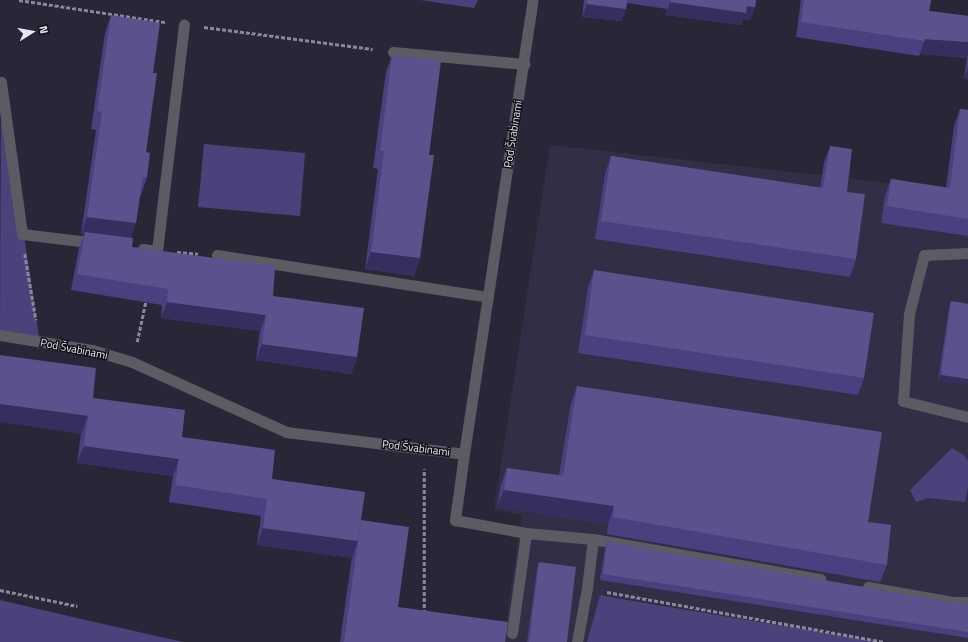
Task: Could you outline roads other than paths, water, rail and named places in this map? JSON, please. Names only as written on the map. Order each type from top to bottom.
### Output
[{"type":"street","name":"Pod Švabinami","points":[[0,335],[40,343],[92,350],[132,362],[286,432],[464,454],[533,0]]},
{"type":"street","points":[[133,248],[157,251],[184,24]]},
{"type":"street","points":[[393,52],[524,64]]},
{"type":"street","points":[[0,84],[22,234],[109,245]]},
{"type":"street","points":[[968,253],[924,255],[909,314],[903,402],[968,417]]},
{"type":"street","points":[[216,255],[488,297]]},
{"type":"street","points":[[464,454],[455,520],[526,533],[593,539],[835,582]]},
{"type":"street","points":[[512,632],[526,533]]},
{"type":"street","points":[[577,642],[587,588],[593,539]]},
{"type":"street","points":[[859,586],[953,602],[968,602]]}]
